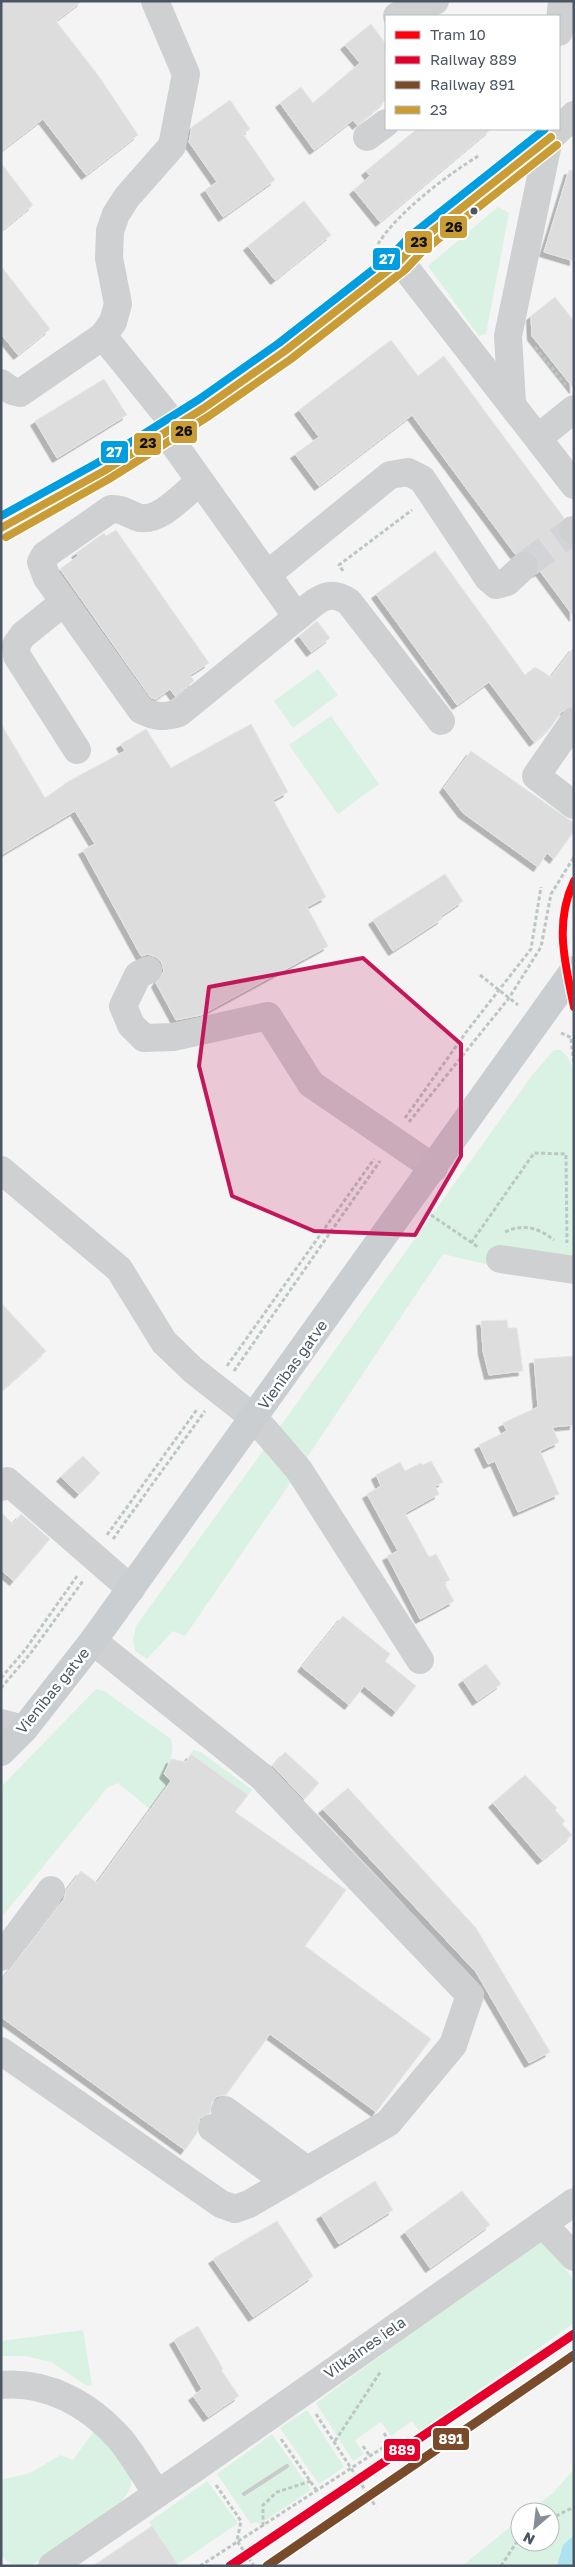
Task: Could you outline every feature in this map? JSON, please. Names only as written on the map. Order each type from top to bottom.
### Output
[{"type":"main road","name":"Vienības gatve","points":[[1,1752],[13,1726],[93,1641],[434,1168],[574,970]]},
{"type":"street","points":[[1,383],[20,393],[103,336],[114,322],[118,304],[109,258],[110,231],[116,214],[127,197],[172,146],[186,74],[154,1]]},
{"type":"street","points":[[400,15],[435,1]]},
{"type":"street","points":[[442,1],[443,15]]},
{"type":"street","points":[[560,22],[562,1]]},
{"type":"street","points":[[560,126],[574,116]]},
{"type":"street","points":[[1,528],[75,488],[170,430],[268,364],[400,262],[415,245],[551,133]]},
{"type":"street","points":[[512,403],[508,336],[551,133]]},
{"type":"street","points":[[400,262],[512,403],[574,485]]},
{"type":"street","points":[[103,336],[166,414],[170,430],[199,482],[268,574],[297,617]]},
{"type":"street","points":[[538,438],[571,399]]},
{"type":"street","points":[[268,574],[390,475],[408,472],[422,479],[488,578],[496,585],[507,582],[524,566]]},
{"type":"street","points":[[199,482],[158,515],[147,518],[138,517],[120,508],[111,509],[45,555],[42,562],[47,578],[142,710],[152,716],[166,717],[179,713],[325,595],[339,595],[349,602],[441,721]]},
{"type":"street","points":[[64,602],[23,635],[16,645],[17,656],[77,750]]},
{"type":"street","points":[[574,721],[536,776],[574,805]]},
{"type":"street","points":[[148,970],[138,975],[123,1006],[131,1025],[144,1038],[174,1037],[268,1016],[311,1084],[434,1168]]},
{"type":"street","points":[[1,1170],[119,1269],[164,1342],[193,1370],[254,1418],[298,1470],[420,1660]]},
{"type":"street","points":[[500,1260],[571,1261]]},
{"type":"street","points":[[3,1481],[131,1589]]},
{"type":"street","points":[[1,2051],[221,2204],[235,2209],[249,2204],[388,2123],[453,2045],[470,1996],[262,1776],[93,1641]]},
{"type":"street","points":[[1,1957],[51,1890]]},
{"type":"street","points":[[218,2119],[296,2176]]},
{"type":"street","name":"Vilkaines iela","points":[[52,2566],[574,2202]]},
{"type":"street","points":[[542,2224],[574,2257]]},
{"type":"street","points":[[1,2385],[21,2384],[60,2393],[91,2412],[120,2440],[156,2494]]},
{"type":"path","points":[[508,336],[519,342],[529,339],[571,399]]},
{"type":"path","points":[[344,574],[339,565],[432,495]]},
{"type":"path","points":[[1,1678],[25,1650],[95,1558],[391,1140],[509,998],[541,947],[551,894],[574,857]]},
{"type":"path","points":[[1,1688],[30,1654],[95,1558],[498,989],[531,949],[541,887]]},
{"type":"path","points":[[480,975],[498,989]]},
{"type":"path","points":[[572,1039],[574,1065]]},
{"type":"path","points":[[434,1217],[471,1243],[534,1153],[566,1154],[571,1261]]},
{"type":"path","points":[[334,2441],[385,2365]]},
{"type":"path","points":[[301,2393],[376,2507]]},
{"type":"path","points":[[266,2418],[317,2491]]},
{"type":"path","points":[[200,2566],[390,2443],[384,2433]]},
{"type":"path","points":[[363,2446],[370,2456]]},
{"type":"path","points":[[263,2526],[263,2505],[277,2492],[310,2481]]},
{"type":"path","points":[[560,2514],[574,2507]]},
{"type":"path","points":[[233,2509],[241,2521],[237,2541],[254,2566]]},
{"type":"path","points":[[501,2566],[510,2552]]},
{"type":"highlighted area","points":[[363,958],[461,1044],[461,1156],[415,1235],[314,1231],[232,1196],[199,1066],[209,987]]},
{"type":"green space","points":[[498,207],[509,213],[486,334],[479,336],[428,266]]},
{"type":"green space","points":[[318,669],[338,695],[293,728],[274,701]]},
{"type":"green space","points":[[331,716],[379,784],[338,814],[289,745]]},
{"type":"green space","points":[[554,1050],[561,1050],[566,1055],[574,1074],[574,1261],[498,1267],[443,1254],[304,1462],[279,1428],[533,1074]]},
{"type":"green space","points":[[265,1448],[295,1476],[185,1636],[173,1631],[147,1659],[135,1651],[133,1640],[136,1626]]},
{"type":"green space","points":[[96,1689],[104,1691],[171,1739],[172,1753],[164,1774],[171,1781],[151,1810],[118,1783],[108,1787],[1,1918],[1,1787]]},
{"type":"green space","points":[[194,1750],[201,1752],[252,1790],[248,1795],[190,1753]]},
{"type":"green space","points":[[542,2237],[574,2281],[574,2323],[420,2432],[412,2421],[391,2436],[381,2422],[355,2440],[364,2454],[353,2461],[316,2403]]},
{"type":"green space","points":[[83,2330],[92,2385],[87,2386],[51,2362],[26,2356],[1,2356],[1,2341]]},
{"type":"green space","points":[[307,2410],[344,2467],[319,2484],[280,2428]]},
{"type":"green space","points":[[96,2428],[131,2474],[130,2489],[121,2502],[32,2565],[23,2566],[10,2563],[1,2554],[1,2480],[30,2473],[61,2455],[73,2460]]},
{"type":"green space","points":[[272,2434],[311,2490],[260,2524],[256,2522],[251,2524],[217,2474]]},
{"type":"green space","points":[[574,2469],[574,2566],[462,2566],[510,2527],[510,2552],[560,2552],[560,2502],[542,2502],[554,2492]]},
{"type":"green space","points":[[207,2481],[238,2523],[178,2564],[149,2522]]},
{"type":"water","points":[[574,2535],[574,2566],[557,2566],[563,2545]]},
{"type":"building","points":[[1,1],[82,1],[56,21],[100,78],[138,135],[86,175],[43,119],[1,151]]},
{"type":"building","points":[[371,24],[385,43],[385,101],[357,125],[353,120],[314,150],[280,103],[301,87],[313,103],[360,63],[345,45]]},
{"type":"building","points":[[230,100],[250,129],[243,134],[275,180],[223,217],[205,190],[217,182],[189,142],[192,127]]},
{"type":"building","points":[[416,130],[490,130],[380,222],[354,190],[370,176],[366,171]]},
{"type":"building","points":[[1,163],[33,205],[1,231]]},
{"type":"building","points":[[569,170],[574,171],[574,261],[544,252]]},
{"type":"building","points":[[304,201],[331,235],[275,280],[248,246]]},
{"type":"building","points":[[1,266],[50,329],[18,355],[1,334]]},
{"type":"building","points":[[555,297],[574,321],[574,389],[532,336],[531,316]]},
{"type":"building","points":[[391,340],[418,376],[444,356],[564,518],[559,523],[557,530],[559,537],[565,543],[574,546],[574,617],[540,571],[537,573],[539,563],[536,556],[528,551],[515,554],[412,415],[319,486],[295,454],[319,437],[299,410]]},
{"type":"building","points":[[104,379],[127,415],[57,458],[35,421]]},
{"type":"building","points":[[116,530],[209,663],[190,675],[194,681],[175,696],[170,689],[156,699],[151,698],[60,569],[78,556],[76,553],[104,533],[106,536]]},
{"type":"building","points":[[435,551],[525,675],[535,667],[551,677],[574,647],[574,706],[561,712],[551,727],[534,742],[489,682],[457,705],[376,594]]},
{"type":"building","points":[[317,621],[330,638],[311,652],[299,636]]},
{"type":"building","points":[[1,724],[45,798],[69,781],[125,751],[121,744],[146,729],[171,768],[251,724],[288,792],[273,800],[326,897],[307,907],[328,946],[201,1015],[176,1020],[156,983],[164,971],[162,963],[156,957],[148,954],[141,956],[83,850],[95,844],[75,811],[1,855]]},
{"type":"building","points":[[471,751],[574,823],[574,831],[554,859],[547,853],[538,867],[463,813],[444,788]]},
{"type":"building","points":[[445,874],[463,901],[441,916],[442,919],[393,951],[373,920]]},
{"type":"building","points":[[1,1303],[46,1351],[1,1391]]},
{"type":"building","points":[[507,1320],[508,1328],[517,1328],[523,1371],[489,1375],[483,1351],[481,1321]]},
{"type":"building","points":[[574,1356],[574,1425],[552,1427],[559,1442],[540,1451],[559,1494],[518,1512],[495,1461],[488,1464],[479,1445],[507,1431],[503,1423],[538,1407],[534,1359]]},
{"type":"building","points":[[83,1456],[100,1473],[79,1494],[61,1477]]},
{"type":"building","points":[[431,1461],[443,1482],[435,1486],[439,1494],[405,1513],[429,1557],[436,1554],[450,1580],[444,1583],[454,1601],[420,1619],[387,1556],[398,1551],[367,1494],[381,1486],[376,1475],[400,1462],[405,1471],[421,1463],[423,1465]]},
{"type":"building","points":[[1,1512],[13,1524],[21,1514],[50,1539],[14,1581],[1,1570]]},
{"type":"building","points":[[343,1616],[390,1654],[385,1661],[416,1686],[396,1712],[364,1686],[349,1705],[302,1667]]},
{"type":"building","points":[[486,1664],[501,1684],[477,1701],[463,1680]]},
{"type":"building","points":[[285,1752],[319,1783],[304,1799],[273,1766]]},
{"type":"building","points":[[191,1754],[248,1795],[235,1812],[346,1890],[305,1946],[431,2039],[376,2112],[270,2034],[226,2095],[218,2096],[212,2101],[210,2113],[199,2119],[197,2133],[185,2150],[1,2017],[1,1981],[64,1899],[66,1891],[81,1871],[97,1883],[171,1781],[164,1774],[171,1759],[186,1762]]},
{"type":"building","points":[[525,1775],[557,1808],[555,1810],[565,1821],[562,1824],[572,1835],[542,1860],[493,1803]]},
{"type":"building","points":[[348,1788],[476,1928],[550,2052],[529,2063],[476,1972],[323,1809]]},
{"type":"building","points":[[375,2181],[393,2210],[339,2244],[321,2215]]},
{"type":"building","points":[[462,2191],[490,2225],[430,2268],[405,2232]]},
{"type":"building","points":[[277,2221],[313,2276],[253,2317],[213,2259]]},
{"type":"building","points":[[198,2326],[223,2369],[221,2370],[239,2396],[208,2417],[193,2396],[202,2389],[174,2340]]},
{"type":"building","points":[[152,2526],[179,2566],[93,2566]]},
{"type":"tunnel","points":[[524,566],[573,530]]},
{"type":"railway","points":[[244,2494],[287,2466]]},
{"type":"tram line","name":"10","points":[[574,881],[564,912],[563,928],[567,975],[574,1007]]},
{"type":"rail line","name":"889","points":[[230,2566],[574,2334]]},
{"type":"rail line","name":"891","points":[[267,2566],[574,2355]]},
{"type":"transit line","name":"27","points":[[1,516],[99,462],[198,400],[279,343],[393,254],[409,237],[544,130]]},
{"type":"transit line","name":"23","points":[[1,528],[104,471],[204,408],[285,351],[400,261],[415,245],[551,137]]},
{"type":"transit line","name":"26","points":[[6,537],[109,479],[209,416],[291,359],[406,269],[422,252],[557,145]]}]
